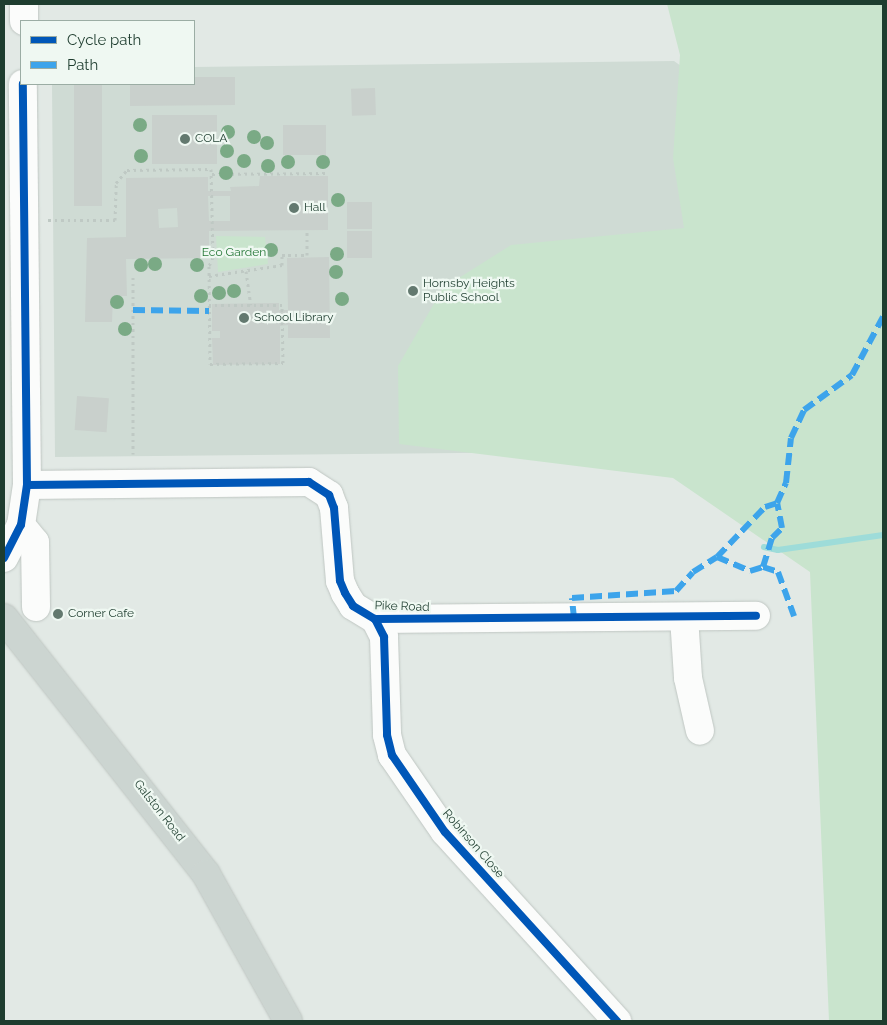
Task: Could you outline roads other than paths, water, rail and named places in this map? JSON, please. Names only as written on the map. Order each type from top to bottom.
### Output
[{"type":"main road","name":"Galston Road","points":[[4,618],[206,874],[288,1021]]},
{"type":"street","points":[[24,4],[24,20]]},
{"type":"street","points":[[4,558],[21,525],[27,485],[23,85]]},
{"type":"street","name":"Pike Road","points":[[27,485],[309,482],[329,495],[334,508],[340,581],[345,593],[353,606],[375,619],[756,616]]},
{"type":"street","points":[[21,525],[34,542],[36,607]]},
{"type":"street","points":[[656,617],[688,678]]},
{"type":"street","points":[[684,617],[688,678],[700,731]]},
{"type":"street","name":"Robinson Close","points":[[375,619],[384,637],[387,736],[392,755],[445,832],[617,1021]]},
{"type":"waterway","points":[[764,547],[778,550],[883,535]]},
{"type":"place","name":"COLA","points":[[185,139]]},
{"type":"place","name":"Hall","points":[[294,208]]},
{"type":"place","name":"Hornsby Heights Public School","points":[[413,291]]},
{"type":"place","name":"School Library","points":[[244,318]]},
{"type":"place","name":"Corner Cafe","points":[[58,614]]},
{"type":"park label","name":"Eco Garden","points":[[234,253]]}]
